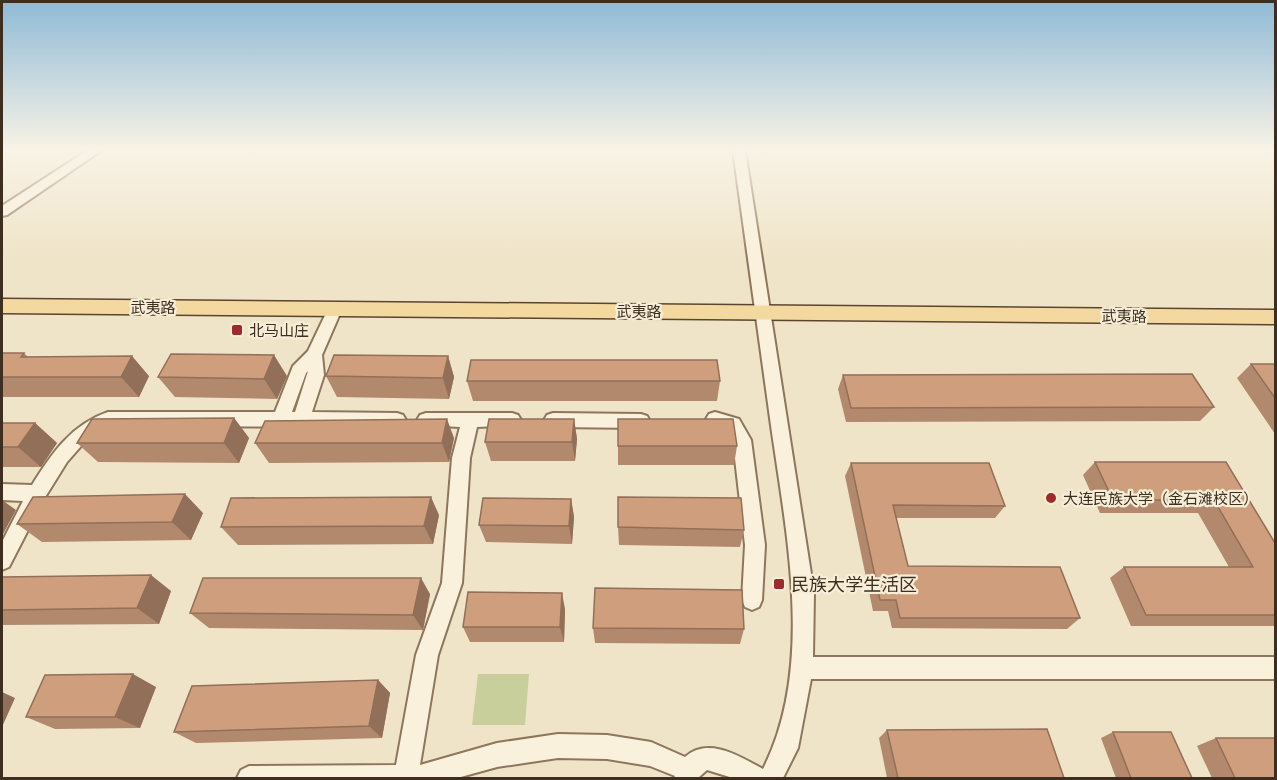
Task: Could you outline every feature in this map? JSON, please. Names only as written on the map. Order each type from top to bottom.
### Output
[{"type":"main road","name":"武夷路","points":[[2,306],[1275,317]]},
{"type":"street","points":[[2,212],[41,186]]},
{"type":"street","points":[[744,186],[804,593],[802,668],[786,748],[771,778]]},
{"type":"street","points":[[281,418],[299,370],[314,356],[334,309]]},
{"type":"street","points":[[301,419],[316,375],[314,356]]},
{"type":"street","points":[[2,561],[39,493],[65,452],[83,431],[108,419],[662,421]]},
{"type":"street","points":[[695,420],[717,419],[733,424],[742,440],[755,545],[752,600]]},
{"type":"street","points":[[406,778],[427,655],[452,583],[459,518],[461,458],[470,420]]},
{"type":"street","points":[[2,492],[39,493]]},
{"type":"street","points":[[802,668],[1275,668]]},
{"type":"street","points":[[249,778],[421,777],[497,755],[558,746],[607,747],[651,754],[687,774],[703,759],[719,759],[756,778]]},
{"type":"green space","points":[[478,674],[529,674],[525,725],[472,725]]},
{"type":"building","points":[[2,353],[24,353],[21,357],[132,356],[121,377],[2,377]]},
{"type":"building","points":[[171,354],[274,355],[264,379],[158,377]]},
{"type":"building","points":[[334,355],[448,356],[443,378],[326,376]]},
{"type":"building","points":[[471,360],[717,360],[720,381],[467,381]]},
{"type":"building","points":[[1251,364],[1275,364],[1275,398]]},
{"type":"building","points":[[1192,374],[1214,407],[851,408],[843,375]]},
{"type":"building","points":[[234,418],[224,443],[77,443],[92,419]]},
{"type":"building","points":[[447,419],[442,443],[255,443],[265,421]]},
{"type":"building","points":[[489,419],[574,419],[572,442],[485,442]]},
{"type":"building","points":[[618,419],[733,419],[737,446],[618,446]]},
{"type":"building","points":[[2,423],[35,423],[18,447],[2,447]]},
{"type":"building","points":[[1095,462],[1226,462],[1275,543],[1275,615],[1146,615],[1124,567],[1253,567],[1214,500],[1113,500]]},
{"type":"building","points":[[851,463],[989,463],[1005,506],[893,505],[908,566],[1060,567],[1080,618],[900,618],[896,600],[880,600]]},
{"type":"building","points":[[185,494],[172,522],[17,524],[33,497]]},
{"type":"building","points":[[431,497],[424,526],[221,527],[231,498]]},
{"type":"building","points":[[618,497],[741,498],[744,530],[618,527]]},
{"type":"building","points":[[483,498],[571,499],[569,526],[479,525]]},
{"type":"building","points":[[151,575],[137,608],[2,610],[2,577]]},
{"type":"building","points":[[203,578],[421,578],[413,615],[190,613]]},
{"type":"building","points":[[595,588],[742,590],[744,629],[593,628]]},
{"type":"building","points":[[468,592],[562,593],[560,627],[463,627]]},
{"type":"building","points":[[133,674],[115,717],[26,717],[45,675]]},
{"type":"building","points":[[378,680],[369,726],[174,732],[192,686]]},
{"type":"building","points":[[1047,729],[1064,778],[898,778],[887,730]]},
{"type":"building","points":[[1113,732],[1171,732],[1192,778],[1131,778]]},
{"type":"building","points":[[1216,738],[1275,738],[1275,778],[1235,778]]},
{"type":"place","name":"北马山庄","points":[[237,330]]},
{"type":"place","name":"大连民族大学（金石滩校区）","points":[[1051,498]]},
{"type":"place","name":"民族大学生活区","points":[[779,584]]}]
